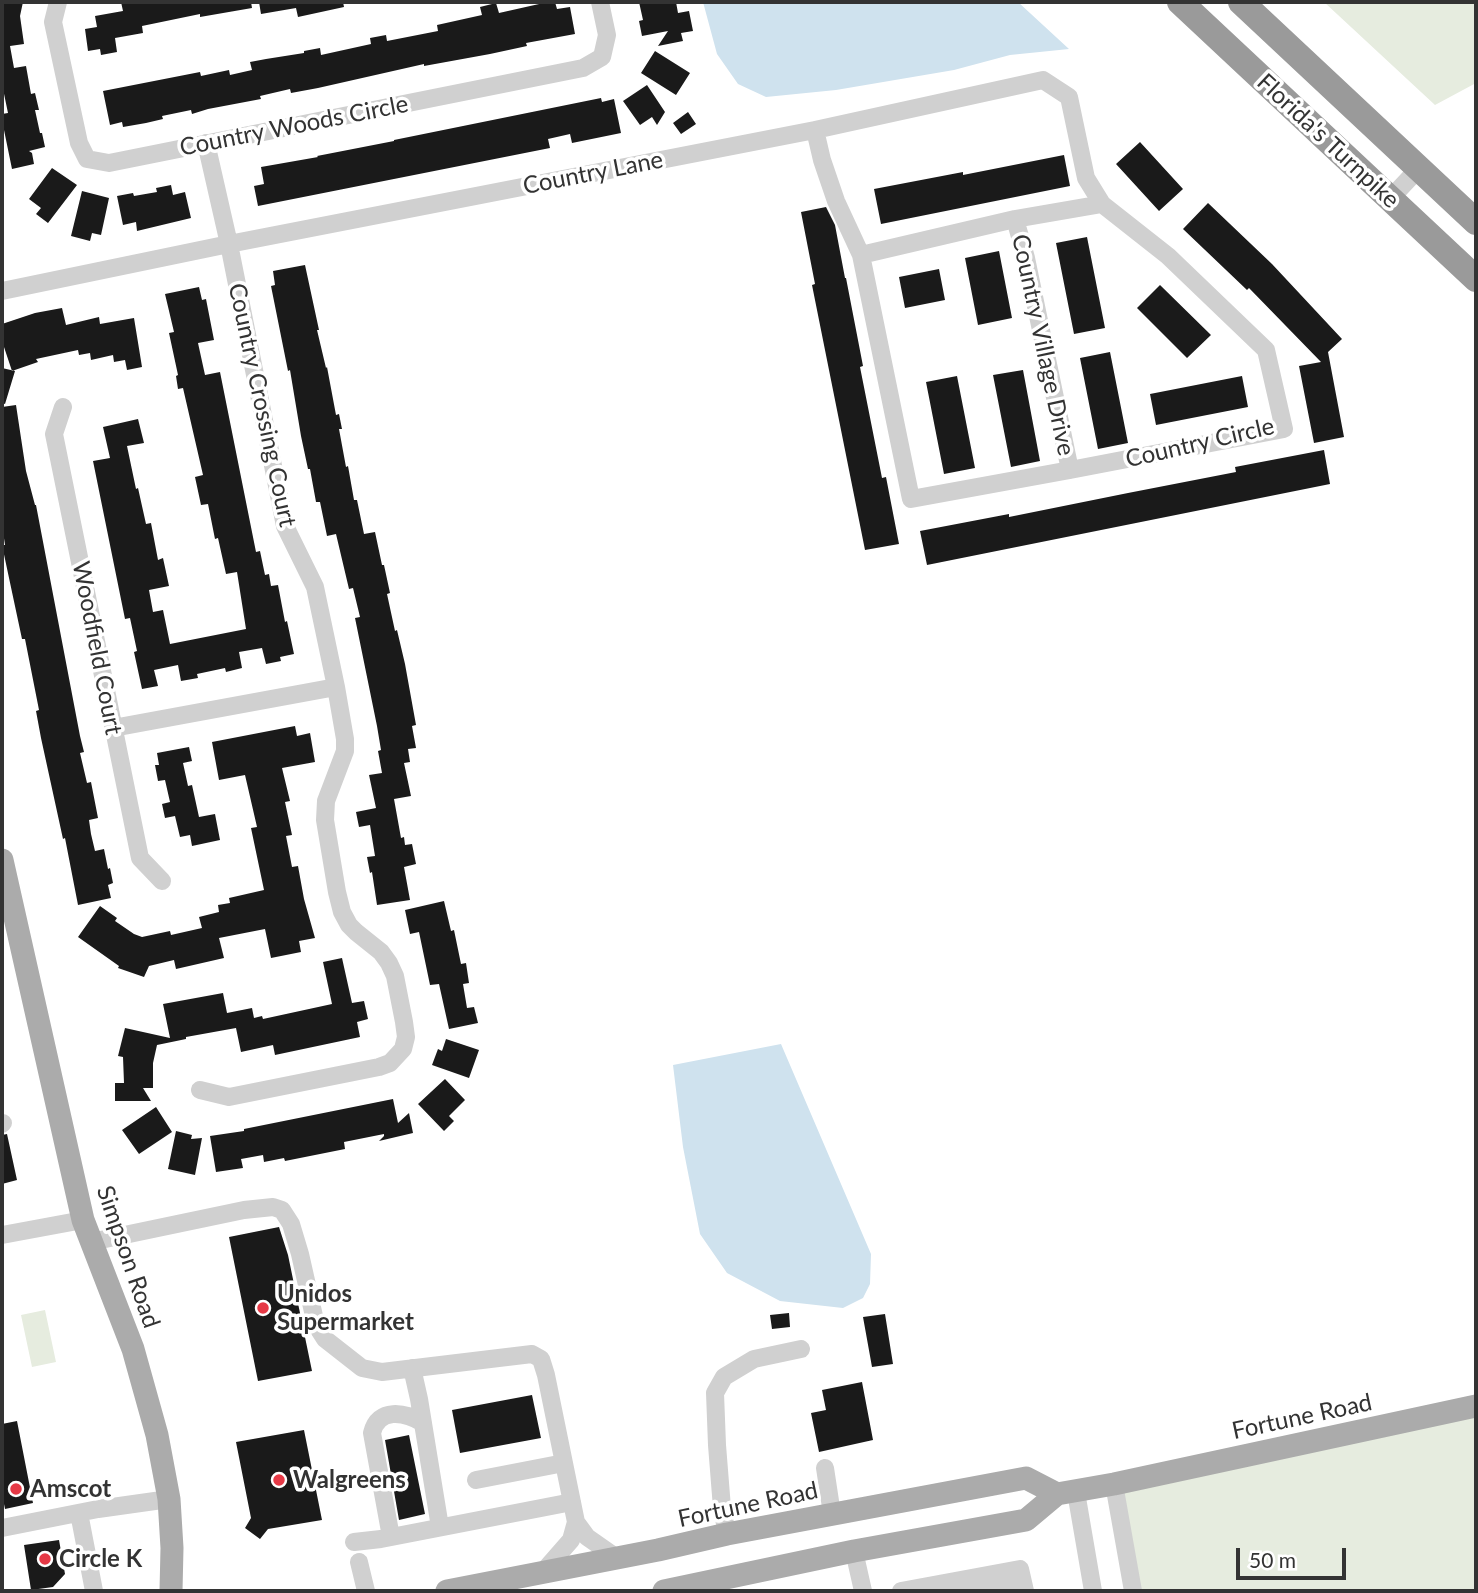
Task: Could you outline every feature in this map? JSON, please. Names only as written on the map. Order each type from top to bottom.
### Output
[{"type":"highway","name":"Florida's Turnpike","points":[[1180,2],[1476,279]]},
{"type":"highway","name":"Florida's Turnpike","points":[[1241,2],[1476,222]]},
{"type":"main road","name":"Simpson Road","points":[[2,860],[4,885],[83,1220],[133,1349],[157,1435],[169,1499],[171,1591]]},
{"type":"main road","name":"Fortune Road","points":[[664,1591],[854,1551],[1026,1520],[1067,1493],[1476,1406]]},
{"type":"main road","name":"Fortune Road","points":[[447,1591],[1026,1478],[1067,1493]]},
{"type":"street","name":"Country Woods Circle","points":[[58,2],[53,22],[79,143],[87,159],[109,163],[583,68],[602,57],[607,35],[600,2]]},
{"type":"street","name":"Country Lane","points":[[2,291],[815,130],[1043,80],[1069,97],[1086,178],[1102,204]]},
{"type":"street","name":"Country Circle","points":[[815,130],[836,201],[861,255],[911,499],[1284,429],[1266,350],[1168,256],[1102,204]]},
{"type":"street","name":"Country Crossing Court","points":[[200,1090],[229,1097],[366,1070],[390,1063],[403,1049],[406,1037],[395,976],[381,952],[349,925],[342,912],[337,892],[325,820],[326,801],[345,751],[337,687],[315,587],[285,526],[229,244],[206,144]]},
{"type":"street","points":[[1390,199],[1419,168]]},
{"type":"street","points":[[861,255],[1015,219],[1102,204]]},
{"type":"street","name":"Country Village Drive","points":[[1015,219],[1026,258],[1070,470]]},
{"type":"street","name":"Woodfield Court","points":[[63,407],[54,434],[113,729],[140,858],[162,881]]},
{"type":"street","points":[[113,729],[337,687]]},
{"type":"street","points":[[91,1242],[244,1210],[273,1207],[282,1210],[291,1224],[316,1325],[325,1339],[362,1368],[382,1372],[532,1354],[541,1359],[576,1522],[586,1537],[617,1558]]},
{"type":"street","points":[[2,1235],[83,1220]]},
{"type":"street","points":[[727,1535],[722,1508],[715,1393],[724,1377],[754,1359],[802,1349]]},
{"type":"street","points":[[412,1368],[440,1527]]},
{"type":"street","points":[[391,1537],[372,1433],[374,1424],[381,1418],[398,1413],[423,1423]]},
{"type":"street","points":[[476,1480],[564,1464]]},
{"type":"street","points":[[825,1468],[832,1514]]},
{"type":"street","points":[[1114,1484],[1133,1591]]},
{"type":"street","points":[[1067,1493],[1093,1591]]},
{"type":"street","points":[[2,1528],[169,1499]]},
{"type":"street","points":[[354,1542],[572,1502]]},
{"type":"street","points":[[79,1513],[94,1591]]},
{"type":"street","points":[[543,1572],[571,1540],[576,1522]]},
{"type":"street","points":[[854,1551],[863,1591]]},
{"type":"street","points":[[359,1562],[366,1591]]},
{"type":"street","points":[[906,1591],[1012,1589],[1020,1569],[967,1589]]},
{"type":"shaded area","points":[[1324,2],[1476,2],[1476,83],[1435,105]]},
{"type":"shaded area","points":[[45,1310],[56,1362],[32,1367],[21,1315]]},
{"type":"shaded area","points":[[1476,1413],[1476,1591],[1140,1591],[1122,1482]]},
{"type":"water","points":[[703,2],[1018,2],[1069,49],[1010,55],[954,70],[836,90],[766,97],[738,84],[717,54]]},
{"type":"water","points":[[781,1044],[871,1254],[870,1284],[863,1298],[843,1308],[780,1301],[727,1273],[700,1234],[683,1147],[673,1065]]},
{"type":"building","points":[[2,2],[23,2],[20,16],[24,44],[10,46],[14,68],[26,66],[31,94],[35,93],[39,110],[35,110],[45,147],[29,151],[34,164],[12,169],[2,130],[2,114],[8,113],[2,90]]},
{"type":"building","points":[[121,2],[251,2],[252,8],[200,17],[200,14],[142,26],[143,33],[115,38],[117,52],[101,55],[100,49],[88,51],[85,29],[97,27],[95,16],[123,11]]},
{"type":"building","points":[[259,2],[343,2],[344,7],[298,17],[296,8],[261,14]]},
{"type":"building","points":[[555,2],[557,9],[570,7],[575,34],[318,88],[291,93],[290,89],[260,96],[261,99],[192,114],[191,110],[162,116],[163,119],[146,123],[123,127],[122,122],[110,125],[103,91],[200,72],[201,76],[229,70],[230,75],[252,70],[250,62],[320,48],[321,55],[371,44],[370,38],[386,35],[387,41],[438,31],[437,25],[482,15],[480,7],[496,3],[499,13]]},
{"type":"building","points":[[639,2],[676,2],[678,13],[689,11],[693,31],[681,33],[683,41],[658,46],[668,31],[642,36],[639,21],[643,20]]},
{"type":"building","points":[[655,51],[690,73],[676,95],[641,73]]},
{"type":"building","points":[[647,85],[665,112],[657,125],[652,117],[640,125],[623,101]]},
{"type":"building","points":[[601,98],[602,102],[614,99],[621,133],[572,143],[570,134],[548,139],[550,148],[258,206],[254,186],[264,184],[261,167]]},
{"type":"building","points":[[688,112],[696,124],[681,134],[673,123]]},
{"type":"building","points":[[1140,142],[1183,189],[1159,211],[1116,164]]},
{"type":"building","points":[[1064,155],[1070,186],[881,224],[874,189]]},
{"type":"building","points":[[52,168],[77,185],[48,223],[36,214],[41,208],[29,199]]},
{"type":"building","points":[[171,185],[173,195],[185,192],[191,218],[137,231],[136,222],[123,225],[117,196],[157,192],[156,188]]},
{"type":"building","points":[[82,191],[109,198],[101,235],[92,233],[90,241],[71,236]]},
{"type":"building","points":[[1208,203],[1272,264],[1342,339],[1328,352],[1344,437],[1314,443],[1299,366],[1321,362],[1249,288],[1247,290],[1183,229]]},
{"type":"building","points":[[826,207],[835,225],[882,478],[886,477],[899,544],[865,550],[812,285],[815,284],[801,212]]},
{"type":"building","points":[[1087,237],[1105,328],[1074,334],[1056,243]]},
{"type":"building","points":[[999,251],[1012,318],[978,325],[965,258]]},
{"type":"building","points":[[305,265],[336,415],[339,414],[346,467],[348,466],[364,534],[375,532],[384,565],[390,593],[387,594],[405,664],[416,725],[412,726],[416,748],[408,749],[410,762],[404,763],[411,796],[394,799],[401,838],[404,837],[405,845],[412,844],[416,864],[404,867],[410,900],[377,905],[367,857],[375,856],[370,825],[359,827],[356,812],[376,808],[369,775],[382,773],[377,726],[355,618],[360,617],[353,588],[349,589],[336,534],[327,536],[320,502],[316,502],[271,286],[275,285],[273,271]]},
{"type":"building","points":[[939,269],[945,300],[905,308],[899,277]]},
{"type":"building","points":[[1160,285],[1211,335],[1187,358],[1137,308]]},
{"type":"building","points":[[199,287],[202,300],[206,299],[214,340],[198,343],[205,375],[220,372],[256,552],[260,551],[265,575],[269,574],[271,586],[278,585],[294,654],[280,657],[281,661],[266,664],[262,648],[239,652],[242,668],[226,672],[225,668],[197,674],[198,678],[181,681],[178,665],[154,670],[158,686],[142,689],[130,618],[125,619],[93,461],[110,458],[103,427],[138,419],[144,443],[127,446],[146,524],[151,523],[158,560],[163,558],[169,586],[149,590],[153,612],[163,610],[170,644],[246,629],[237,572],[226,574],[208,504],[201,505],[195,477],[203,475],[183,388],[178,389],[178,375],[169,333],[174,332],[165,294]]},
{"type":"building","points":[[62,308],[66,325],[99,317],[100,324],[134,318],[142,367],[127,370],[125,360],[114,362],[113,355],[91,360],[90,353],[79,355],[78,350],[36,359],[38,362],[12,371],[2,341],[2,324],[35,313]]},
{"type":"building","points":[[1110,352],[1128,443],[1098,449],[1080,358]]},
{"type":"building","points":[[2,368],[15,371],[5,404],[2,403]]},
{"type":"building","points":[[1023,370],[1040,461],[1011,467],[993,375]]},
{"type":"building","points":[[957,376],[975,468],[944,474],[926,382]]},
{"type":"building","points":[[1242,376],[1248,407],[1156,425],[1150,394]]},
{"type":"building","points":[[16,405],[26,471],[36,505],[84,752],[80,753],[87,783],[91,782],[98,818],[89,820],[91,834],[95,851],[104,849],[113,883],[108,885],[111,898],[78,905],[41,738],[36,711],[39,710],[25,639],[22,639],[2,545],[5,545],[2,525],[2,407]]},
{"type":"building","points":[[1324,450],[1330,484],[927,565],[920,531],[1009,514],[1009,517],[1236,472],[1235,467]]},
{"type":"building","points":[[295,726],[297,736],[310,733],[315,762],[282,768],[290,801],[285,802],[292,835],[286,836],[292,867],[298,866],[315,938],[299,941],[301,952],[271,958],[265,929],[219,938],[224,958],[176,969],[174,960],[149,966],[144,977],[118,968],[119,966],[78,937],[100,906],[134,934],[142,937],[170,931],[171,935],[202,928],[199,917],[219,912],[218,905],[230,903],[229,898],[264,890],[251,828],[257,827],[245,775],[219,780],[212,742]]},
{"type":"building","points":[[189,747],[192,761],[183,763],[188,786],[192,785],[199,817],[215,814],[220,840],[192,846],[190,835],[180,837],[175,816],[165,818],[162,804],[170,802],[165,780],[158,781],[155,765],[159,765],[157,753]]},
{"type":"building","points":[[444,901],[461,964],[466,963],[469,983],[463,984],[467,1008],[474,1007],[478,1023],[449,1029],[439,984],[430,985],[419,932],[410,934],[405,910]]},
{"type":"building","points":[[342,958],[352,1003],[364,1001],[368,1019],[357,1022],[360,1037],[275,1055],[273,1045],[241,1052],[236,1028],[186,1037],[157,1045],[153,1063],[153,1088],[143,1088],[151,1101],[115,1101],[115,1083],[124,1083],[123,1057],[118,1056],[125,1028],[170,1038],[163,1004],[223,993],[227,1013],[252,1008],[254,1018],[262,1016],[263,1019],[332,1004],[323,962]]},
{"type":"building","points":[[446,1039],[479,1050],[469,1078],[432,1065],[438,1049],[442,1051]]},
{"type":"building","points":[[445,1079],[465,1100],[449,1116],[454,1121],[444,1131],[418,1104]]},
{"type":"building","points":[[393,1099],[398,1123],[409,1113],[413,1133],[379,1141],[384,1134],[344,1142],[345,1149],[285,1161],[284,1158],[264,1162],[263,1155],[241,1159],[243,1168],[216,1172],[210,1136]]},
{"type":"building","points":[[156,1107],[172,1132],[139,1154],[122,1130]]},
{"type":"building","points":[[176,1131],[192,1135],[191,1139],[202,1138],[195,1175],[168,1169]]},
{"type":"building","points":[[7,1134],[17,1180],[2,1184],[2,1135]]},
{"type":"building","points":[[279,1227],[288,1255],[312,1371],[258,1381],[229,1237]]},
{"type":"building","points":[[789,1313],[790,1327],[772,1329],[770,1315]]},
{"type":"building","points":[[885,1314],[893,1364],[872,1367],[863,1317]]},
{"type":"building","points":[[862,1382],[873,1440],[819,1452],[811,1413],[826,1410],[822,1390]]},
{"type":"building","points":[[532,1395],[541,1438],[460,1453],[452,1410]]},
{"type":"building","points":[[17,1421],[33,1503],[5,1509],[2,1494],[2,1424]]},
{"type":"building","name":"Walgreens","points":[[304,1430],[322,1520],[268,1529],[260,1539],[245,1528],[251,1518],[236,1442]]},
{"type":"building","points":[[409,1435],[425,1514],[399,1520],[385,1440]]},
{"type":"building","name":"Circle K","points":[[59,1540],[65,1574],[53,1587],[31,1590],[24,1545]]},
{"type":"place","name":"Unidos Supermarket","points":[[263,1308]]},
{"type":"place","name":"Walgreens","points":[[279,1480]]},
{"type":"place","name":"Amscot","points":[[16,1489]]},
{"type":"place","name":"Circle K","points":[[45,1559]]}]
